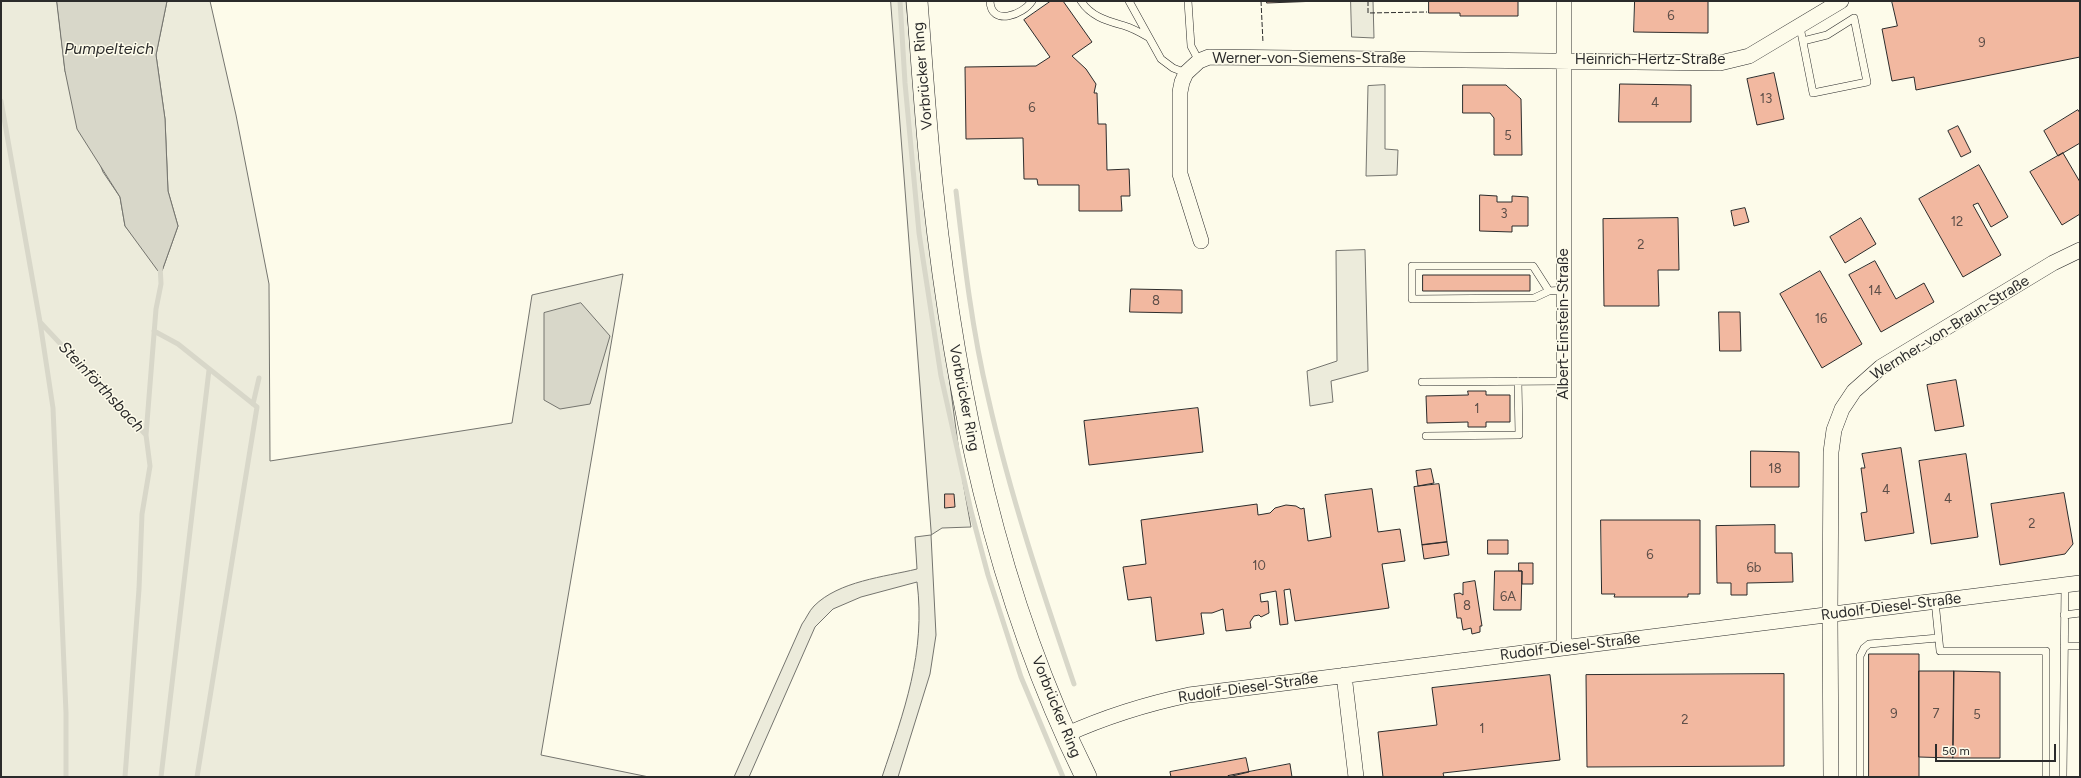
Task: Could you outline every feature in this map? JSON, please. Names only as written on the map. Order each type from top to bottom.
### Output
[{"type":"main road","name":"Vorbrücker Ring","points":[[917,1],[933,193],[952,333],[966,413],[982,488],[1018,608],[1046,688],[1065,735],[1086,777]]},
{"type":"street","name":"Albert-Einstein-Straße","points":[[1564,1],[1556,291],[1564,381],[1564,648]]},
{"type":"street","name":"Heinrich-Hertz-Straße","points":[[1563,61],[1720,63],[1749,56],[1802,34],[1841,1]]},
{"type":"street","name":"Werner-von-Siemens-Straße","points":[[1201,241],[1180,174],[1180,92],[1186,73],[1199,61],[1209,57],[1563,61]]},
{"type":"street","name":"Wernher-von-Braun-Straße","points":[[1831,777],[1831,452],[1834,430],[1842,409],[1854,391],[1881,367],[2058,260],[2080,250]]},
{"type":"street","name":"Rudolf-Diesel-Straße","points":[[1065,735],[1120,713],[1182,696],[2080,583]]},
{"type":"street","points":[[1344,675],[1356,777]]},
{"type":"lane","points":[[990,1],[990,6],[996,15],[1005,18],[1014,16],[1023,11],[1032,1]]},
{"type":"lane","points":[[1081,1],[1086,8],[1102,20],[1125,26],[1148,37]]},
{"type":"lane","points":[[1129,1],[1148,37],[1162,59],[1173,68],[1186,73]]},
{"type":"lane","points":[[1188,1],[1191,46],[1199,61]]},
{"type":"lane","points":[[1854,18],[1867,82],[1813,93],[1802,34],[1827,35],[1854,18]]},
{"type":"lane","points":[[1412,266],[1533,266],[1556,291],[1534,298],[1412,299],[1412,266]]},
{"type":"lane","points":[[1426,436],[1518,435],[1518,381]]},
{"type":"lane","points":[[1422,382],[1564,381]]},
{"type":"lane","points":[[2063,777],[2065,585]]},
{"type":"lane","points":[[1935,601],[1940,651],[2046,651],[2046,777]]},
{"type":"lane","points":[[2064,615],[2080,613]]},
{"type":"lane","points":[[1860,777],[1860,656],[1864,648],[1869,644],[1938,638]]},
{"type":"lane","points":[[2064,646],[2080,646]]},
{"type":"shaded area","points":[[1,1],[57,1],[65,71],[103,172],[120,197],[125,226],[162,271],[178,226],[168,191],[165,119],[156,55],[167,1],[210,1],[236,115],[269,284],[270,461],[512,423],[532,295],[623,274],[541,755],[649,777],[1,777]]},
{"type":"shaded area","points":[[891,1],[906,1],[925,196],[963,482],[971,527],[942,528],[931,535]]},
{"type":"shaded area","points":[[1351,1],[1373,1],[1374,38],[1352,37]]},
{"type":"shaded area","points":[[1385,85],[1385,149],[1398,150],[1397,175],[1366,176],[1368,86]]},
{"type":"shaded area","points":[[1365,250],[1368,371],[1331,381],[1333,402],[1310,406],[1307,371],[1337,361],[1336,251]]},
{"type":"shaded area","points":[[931,535],[936,635],[930,674],[898,777],[882,777],[905,705],[916,657],[919,608],[917,582],[861,597],[833,609],[815,627],[749,777],[734,777],[802,624],[812,608],[824,598],[849,585],[917,569],[915,537]]},
{"type":"water","name":"Pumpelteich","points":[[57,1],[167,1],[156,55],[165,119],[168,191],[178,226],[162,271],[158,271],[125,226],[120,197],[77,129],[65,71]]},
{"type":"water","points":[[581,303],[610,336],[590,404],[560,409],[544,400],[544,313]]},
{"type":"building","points":[[1051,1],[1063,1],[1092,42],[1072,56],[1086,69],[1096,84],[1094,93],[1097,93],[1098,124],[1106,124],[1107,170],[1129,169],[1130,196],[1121,196],[1122,211],[1079,211],[1079,185],[1038,185],[1037,179],[1024,179],[1023,138],[966,139],[965,67],[1036,66],[1050,57],[1024,20]]},
{"type":"building","points":[[1267,1],[1319,1],[1267,3]]},
{"type":"building","points":[[1429,1],[1518,1],[1518,16],[1460,16],[1460,13],[1429,13]]},
{"type":"building","points":[[1635,1],[1708,1],[1708,33],[1634,32]]},
{"type":"building","points":[[1892,1],[2080,1],[2080,57],[1916,90],[1914,77],[1892,81],[1882,29],[1897,26]]},
{"type":"building","points":[[1774,73],[1784,119],[1757,125],[1747,79]]},
{"type":"building","points":[[1620,84],[1691,85],[1691,122],[1619,122]]},
{"type":"building","points":[[1463,85],[1506,85],[1521,99],[1522,155],[1494,155],[1494,118],[1490,113],[1463,113]]},
{"type":"building","points":[[2078,110],[2080,113],[2080,143],[2058,156],[2044,131]]},
{"type":"building","points":[[1958,126],[1971,152],[1961,157],[1948,131]]},
{"type":"building","points":[[2063,153],[2080,182],[2080,214],[2062,225],[2030,172]]},
{"type":"building","points":[[1979,165],[2008,217],[1991,227],[1978,203],[1973,205],[2001,255],[1963,277],[1919,199]]},
{"type":"building","points":[[1480,195],[1497,196],[1497,202],[1512,202],[1512,196],[1528,197],[1528,226],[1512,226],[1512,232],[1480,231]]},
{"type":"building","points":[[1745,208],[1749,222],[1734,226],[1731,211]]},
{"type":"building","points":[[1678,218],[1679,270],[1658,270],[1659,306],[1604,306],[1603,219]]},
{"type":"building","points":[[1861,218],[1876,244],[1845,263],[1830,237]]},
{"type":"building","points":[[1875,261],[1896,299],[1924,283],[1934,302],[1881,332],[1849,275]]},
{"type":"building","points":[[1820,271],[1862,344],[1822,368],[1780,294]]},
{"type":"building","points":[[1423,275],[1530,275],[1530,291],[1423,291]]},
{"type":"building","points":[[1131,289],[1182,290],[1182,313],[1130,312]]},
{"type":"building","points":[[1719,312],[1740,312],[1741,351],[1720,351]]},
{"type":"building","points":[[1956,380],[1964,426],[1935,431],[1927,385]]},
{"type":"building","points":[[1468,391],[1486,391],[1486,395],[1510,395],[1510,422],[1486,422],[1486,427],[1468,427],[1468,422],[1427,423],[1426,396],[1468,395]]},
{"type":"building","points":[[1198,408],[1203,452],[1089,465],[1084,421]]},
{"type":"building","points":[[1901,448],[1914,533],[1865,541],[1861,513],[1867,512],[1861,468],[1865,468],[1862,454]]},
{"type":"building","points":[[1751,451],[1799,452],[1799,487],[1751,487]]},
{"type":"building","points":[[1966,454],[1978,537],[1931,544],[1919,461]]},
{"type":"building","points":[[1431,469],[1434,483],[1418,486],[1416,471]]},
{"type":"building","points":[[1439,484],[1447,542],[1422,545],[1414,487]]},
{"type":"building","points":[[1372,489],[1378,532],[1400,529],[1405,561],[1382,564],[1389,608],[1295,621],[1290,589],[1284,590],[1288,624],[1280,625],[1276,591],[1260,594],[1261,602],[1268,601],[1269,613],[1261,617],[1259,615],[1254,616],[1250,622],[1251,628],[1226,631],[1223,609],[1212,613],[1201,613],[1204,634],[1156,641],[1151,597],[1128,600],[1123,567],[1146,564],[1141,520],[1257,504],[1258,515],[1270,513],[1275,508],[1286,505],[1296,506],[1301,509],[1304,508],[1308,541],[1331,537],[1325,495]]},
{"type":"building","points":[[2064,493],[2073,544],[2065,554],[2000,565],[1991,504]]},
{"type":"building","points":[[945,494],[954,494],[955,507],[945,508]]},
{"type":"building","points":[[1601,520],[1700,520],[1700,594],[1688,594],[1688,597],[1614,597],[1615,594],[1602,594]]},
{"type":"building","points":[[1775,525],[1775,553],[1792,553],[1793,582],[1747,583],[1747,595],[1731,595],[1731,583],[1717,583],[1716,526]]},
{"type":"building","points":[[1488,540],[1508,540],[1508,554],[1488,554]]},
{"type":"building","points":[[1447,542],[1449,555],[1424,559],[1422,545]]},
{"type":"building","points":[[1519,563],[1533,563],[1533,584],[1522,584],[1522,571],[1519,571]]},
{"type":"building","points":[[1495,571],[1522,571],[1521,610],[1494,610]]},
{"type":"building","points":[[1475,581],[1482,626],[1480,626],[1480,632],[1472,634],[1471,628],[1463,630],[1461,618],[1457,618],[1454,594],[1460,593],[1463,595],[1463,583]]},
{"type":"building","points":[[1869,654],[1919,654],[1919,777],[1869,777]]},
{"type":"building","points":[[1919,671],[1954,671],[1953,758],[1919,757]]},
{"type":"building","points":[[1954,671],[2000,672],[2000,758],[1953,758]]},
{"type":"building","points":[[1784,674],[1784,766],[1587,767],[1586,675]]},
{"type":"building","points":[[1550,675],[1560,760],[1443,773],[1444,777],[1383,777],[1378,732],[1437,725],[1432,688]]},
{"type":"building","points":[[1246,758],[1249,772],[1228,777],[1171,777],[1170,772]]},
{"type":"building","points":[[1290,764],[1292,777],[1228,777],[1228,776]]},
{"type":"waterway","points":[[900,1],[905,83],[919,233],[941,376],[971,511],[988,575],[1021,677],[1063,777]]},
{"type":"waterway","name":"Steinförthsbach","points":[[1,101],[40,322],[146,435],[150,466],[142,514],[139,589],[125,777]]},
{"type":"waterway","points":[[956,191],[965,269],[982,372],[1016,506],[1074,684]]},
{"type":"waterway","points":[[146,435],[156,309],[161,284],[160,264]]},
{"type":"waterway","points":[[40,322],[53,408],[66,713],[66,777]]},
{"type":"waterway","points":[[154,331],[178,344],[257,407],[197,777]]},
{"type":"waterway","points":[[161,777],[209,370]]},
{"type":"waterway","points":[[253,404],[259,378]]},
{"type":"fence","points":[[1261,1],[1263,43]]},
{"type":"fence","points":[[1368,1],[1368,13],[1427,12]]}]
